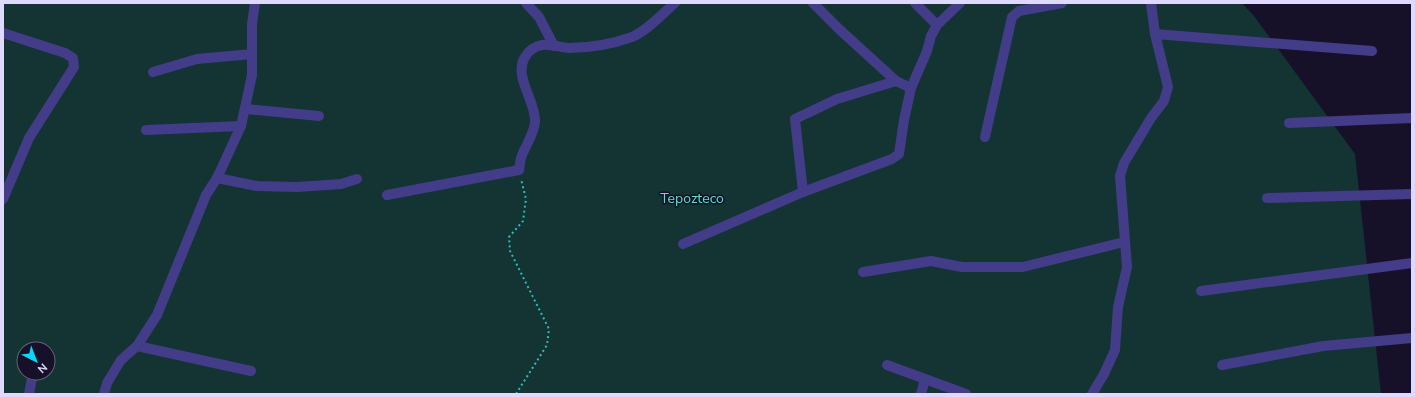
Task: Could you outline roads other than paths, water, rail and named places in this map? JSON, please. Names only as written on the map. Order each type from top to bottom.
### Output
[{"type":"street","points":[[104,394],[107,383],[121,360],[137,346],[157,315],[206,195],[218,178],[241,126],[252,75],[252,24],[255,3]]},
{"type":"street","points":[[526,3],[539,17],[554,46]]},
{"type":"street","points":[[387,195],[519,170],[522,156],[536,122],[522,70],[524,57],[532,48],[541,45],[569,48],[602,45],[634,36],[650,25],[675,3]]},
{"type":"street","points":[[814,3],[838,29],[896,81],[911,88]]},
{"type":"street","points":[[914,3],[937,25]]},
{"type":"street","points":[[683,244],[712,233],[803,192],[892,159],[899,154],[911,88],[927,51],[931,36],[937,25],[960,3]]},
{"type":"street","points":[[985,137],[1012,17],[1015,13],[1062,3]]},
{"type":"street","points":[[1092,394],[1104,374],[1115,350],[1118,307],[1127,267],[1120,176],[1124,163],[1151,118],[1164,101],[1168,86],[1155,34],[1151,3]]},
{"type":"street","points":[[3,34],[65,53],[73,58],[74,67],[29,138],[3,199]]},
{"type":"street","points":[[1155,34],[1372,51]]},
{"type":"street","points":[[153,72],[197,59],[252,54]]},
{"type":"street","points":[[803,192],[795,118],[837,99],[896,81]]},
{"type":"street","points":[[245,109],[319,116]]},
{"type":"street","points":[[1289,122],[1412,118]]},
{"type":"street","points":[[146,130],[241,126]]},
{"type":"street","points":[[218,178],[257,186],[297,187],[341,184],[357,178]]},
{"type":"street","points":[[1267,198],[1412,194]]},
{"type":"street","points":[[863,272],[931,261],[962,267],[1022,267],[1124,242]]},
{"type":"street","points":[[1201,291],[1412,263]]},
{"type":"street","points":[[1222,365],[1323,346],[1412,338]]},
{"type":"street","points":[[137,346],[251,372]]},
{"type":"street","points":[[887,365],[966,394]]},
{"type":"street","points":[[921,394],[925,379]]},
{"type":"street","points":[[29,394],[31,381]]},
{"type":"park label","name":"Tepozteco","points":[[692,198]]}]
